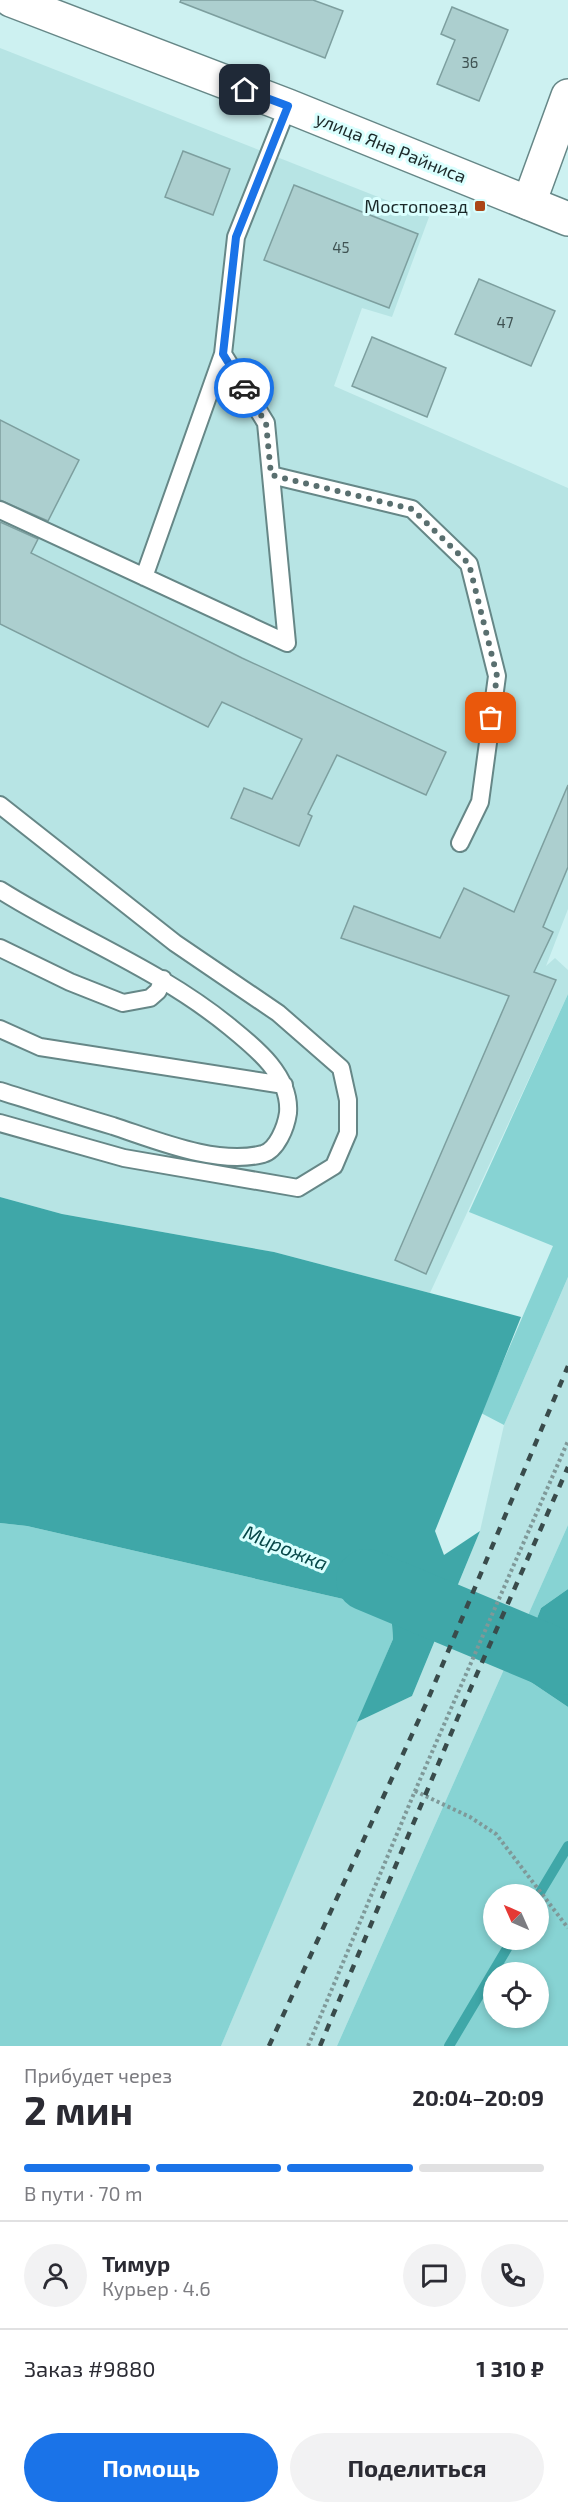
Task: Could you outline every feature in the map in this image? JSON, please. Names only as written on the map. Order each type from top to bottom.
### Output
[{"type":"street","name":"улица Яна Райниса","points":[[11,0],[288,106],[568,219]]},
{"type":"street","points":[[529,203],[568,96]]},
{"type":"lane","points":[[144,577],[223,354],[236,237],[288,106]]},
{"type":"lane","points":[[0,510],[287,643],[266,423],[223,354]]},
{"type":"lane","points":[[271,475],[412,509],[469,564],[497,676],[480,802],[459,843]]},
{"type":"lane","points":[[0,805],[175,943],[278,1013],[340,1068],[348,1100],[348,1133],[334,1166],[298,1188],[124,1158],[0,1123]]},
{"type":"lane","points":[[0,890],[163,979],[230,1027],[262,1056],[284,1085],[288,1113],[280,1139],[265,1153],[227,1157],[179,1147],[0,1091]]},
{"type":"lane","points":[[0,948],[70,982],[123,1003],[150,998],[159,991],[163,979]]},
{"type":"lane","points":[[0,1029],[40,1047],[284,1085]]},
{"type":"path","points":[[308,2046],[415,1791],[568,1441]]},
{"type":"path","points":[[415,1791],[470,1817],[496,1834],[568,1928]]},
{"type":"shaded area","points":[[0,48],[429,217],[392,317],[362,308],[334,386],[568,488],[568,909],[546,966],[555,958],[568,970],[568,994],[430,1293],[274,1252],[62,1214],[0,1197]]},
{"type":"shaded area","points":[[568,994],[568,1277],[504,1425],[481,1413],[553,1246],[469,1212]]},
{"type":"shaded area","points":[[568,1277],[568,1525],[337,2046],[221,2046],[357,1722],[412,1696],[480,1531],[504,1425]]},
{"type":"shaded area","points":[[0,1523],[27,1526],[391,1610],[393,1639],[221,2046],[0,2046]]},
{"type":"shaded area","points":[[568,1525],[568,1589],[541,1608],[516,1672],[568,1707],[568,2046],[337,2046]]},
{"type":"water","points":[[0,1197],[62,1214],[274,1252],[521,1317],[435,1531],[444,1555],[480,1531],[412,1696],[357,1722],[393,1639],[391,1610],[27,1526],[0,1523]]},
{"type":"water","points":[[568,1589],[568,1707],[516,1672],[541,1608]]},
{"type":"building","points":[[181,0],[313,0],[343,11],[325,58],[180,2]]},
{"type":"building","points":[[452,7],[508,30],[479,101],[437,84],[455,40],[441,34]]},
{"type":"building","points":[[183,151],[230,169],[213,215],[165,197]]},
{"type":"building","points":[[294,185],[418,234],[389,308],[264,260]]},
{"type":"building","points":[[479,279],[555,311],[531,366],[455,334]]},
{"type":"building","points":[[372,337],[446,368],[427,417],[352,386]]},
{"type":"building","points":[[0,420],[79,460],[48,521],[0,500]]},
{"type":"building","points":[[0,522],[38,539],[31,553],[242,658],[446,752],[426,795],[337,755],[308,814],[312,816],[299,846],[231,818],[244,788],[272,799],[302,739],[222,702],[208,727],[0,624]]},
{"type":"building","points":[[568,785],[568,867],[543,927],[553,932],[534,972],[556,980],[426,1274],[395,1260],[509,996],[341,938],[354,906],[440,938],[464,888],[514,912]]},
{"type":"waterway","name":"Мирожка","points":[[367,1580],[568,1664]]},
{"type":"waterway","points":[[545,1884],[568,1846]]},
{"type":"waterway","points":[[449,2046],[506,1950]]},
{"type":"railway","points":[[269,2046],[426,1704],[568,1366]]},
{"type":"railway","points":[[320,2046],[458,1717],[568,1467]]},
{"type":"way so far","points":[[244,388],[266,423],[271,475],[412,509],[469,564],[497,676],[491,718]]},
{"type":"place","name":"Мостопоезд","points":[[480,206]]},
{"type":"route","points":[[244,388],[223,354],[236,237],[288,106],[245,90]]}]
